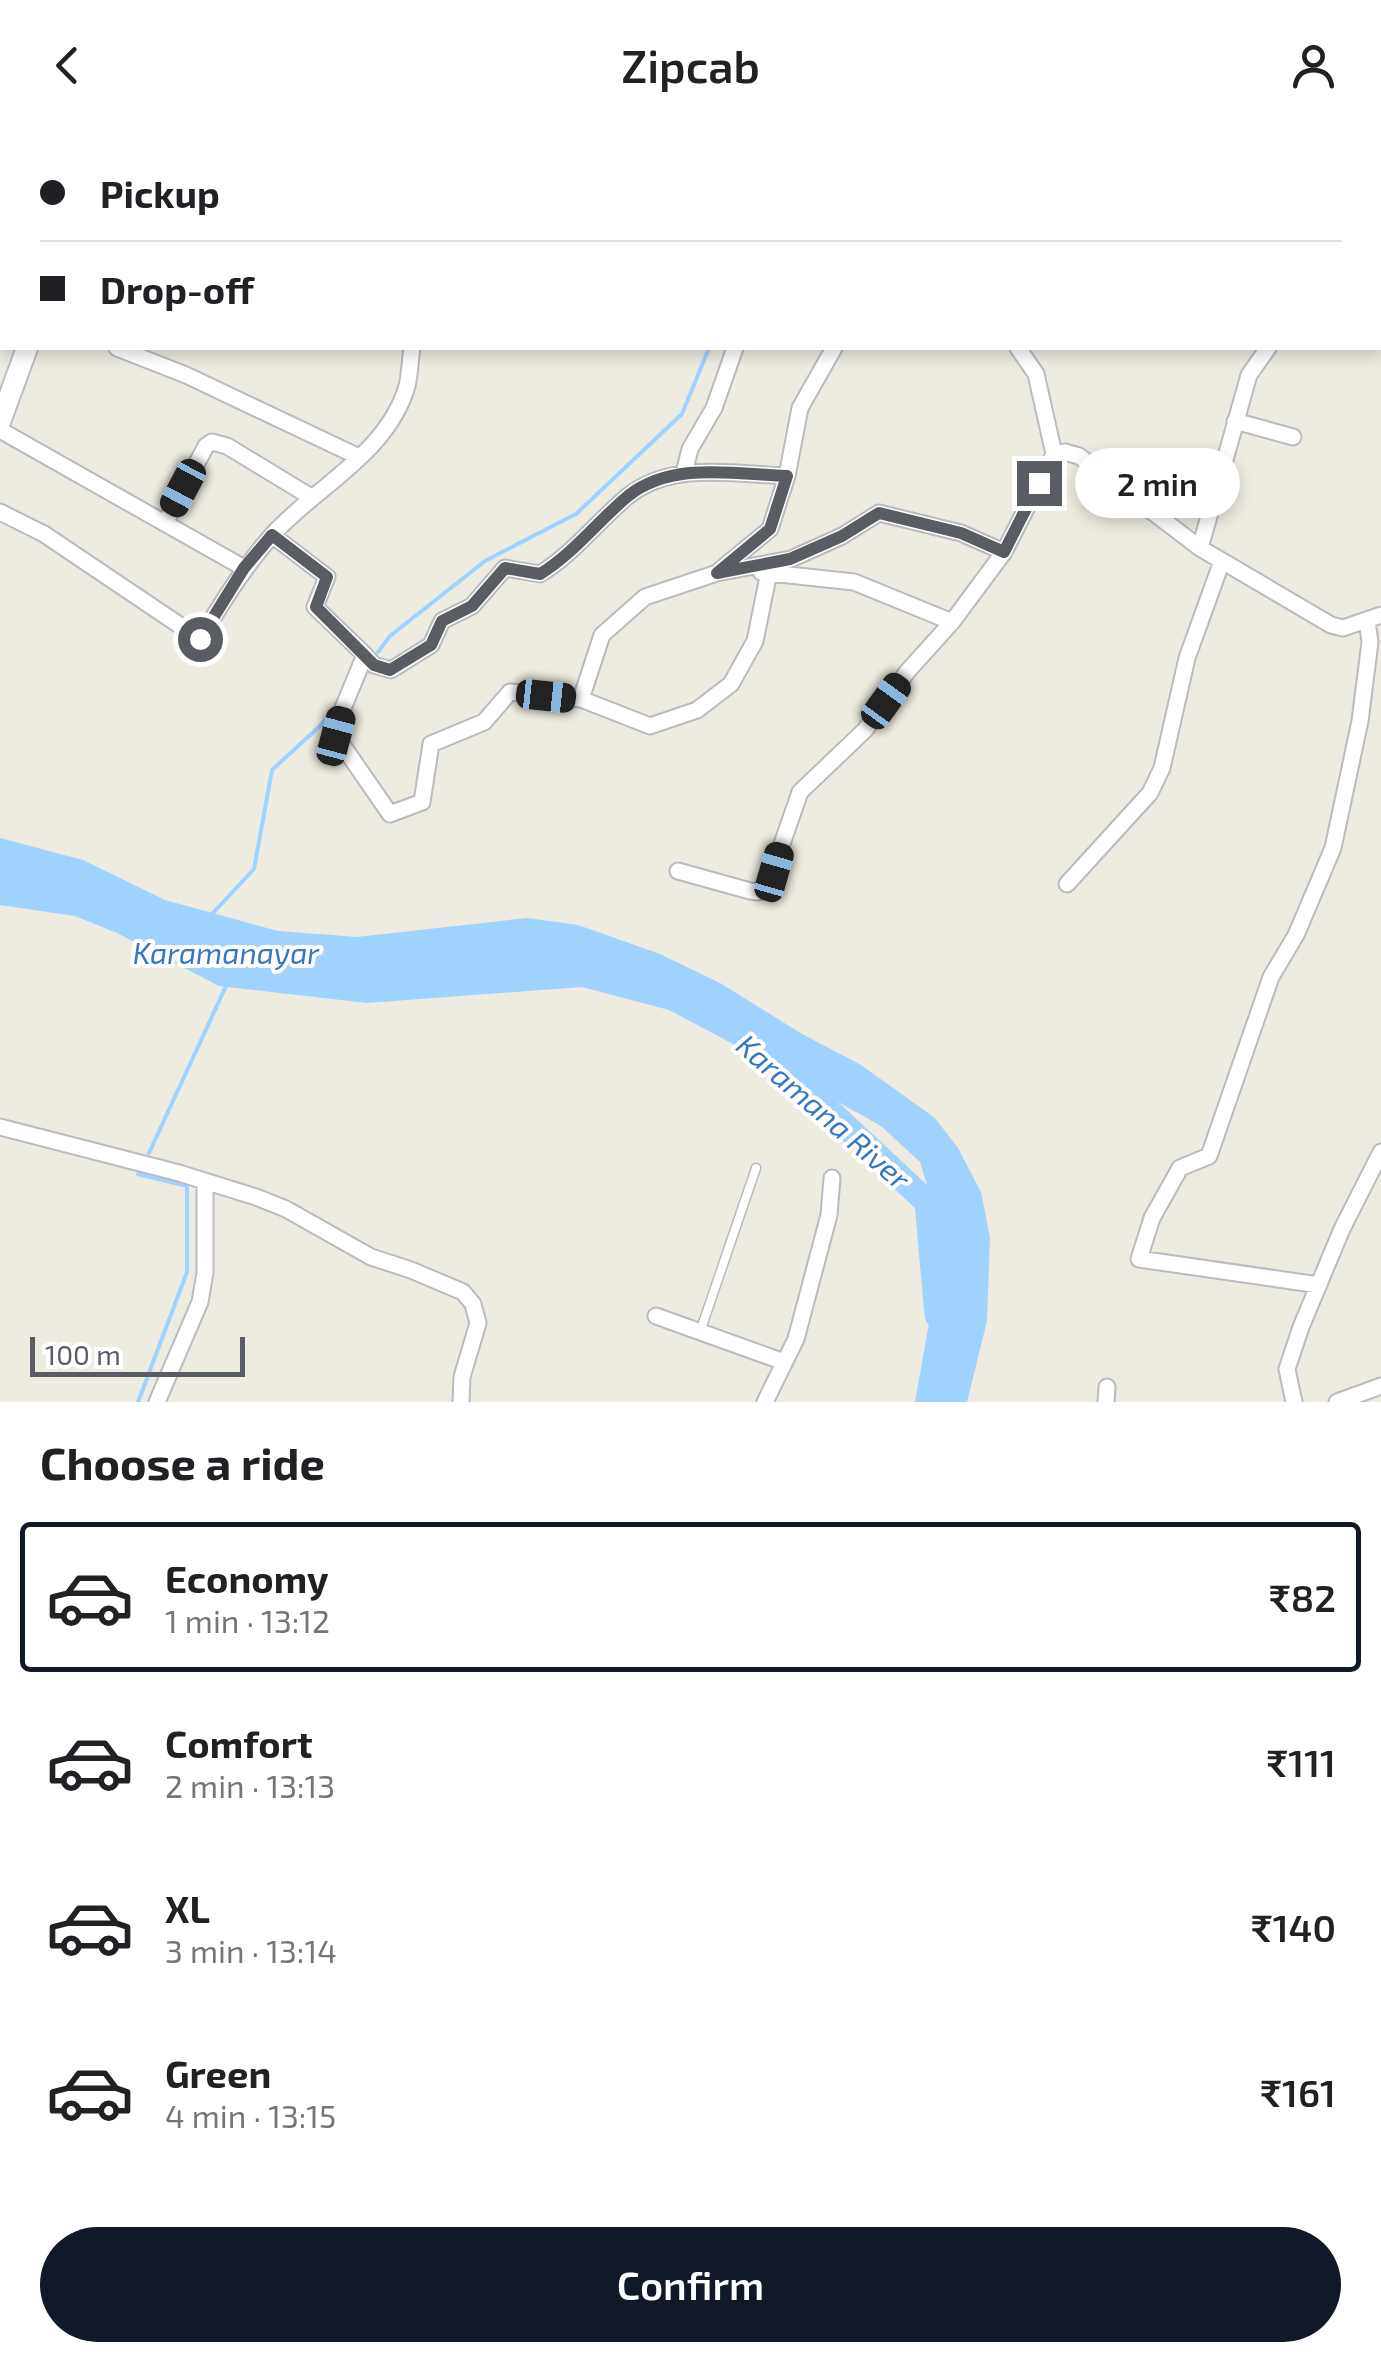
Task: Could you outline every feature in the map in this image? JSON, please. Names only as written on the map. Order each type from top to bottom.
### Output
[{"type":"main road","points":[[0,422],[26,350]]},
{"type":"street","points":[[123,350],[186,375],[359,457]]},
{"type":"street","points":[[0,512],[44,534],[200,639],[244,568],[272,535],[386,429],[407,386],[412,350]]},
{"type":"street","points":[[684,473],[690,449],[714,408],[734,350]]},
{"type":"street","points":[[717,573],[770,529],[787,476],[800,408],[833,350]]},
{"type":"street","points":[[678,871],[750,891],[758,892],[768,884],[800,792],[866,730],[907,672],[952,622],[1004,552],[1054,454],[1036,374],[1019,350]]},
{"type":"street","points":[[1200,548],[1249,375],[1267,350]]},
{"type":"street","points":[[1235,421],[1293,438]]},
{"type":"street","points":[[0,430],[244,568]]},
{"type":"street","points":[[166,521],[206,446],[212,442],[227,446],[311,497]]},
{"type":"street","points":[[1054,454],[1078,456],[1200,548],[1331,625],[1343,628],[1374,618],[1360,722],[1333,848],[1296,935],[1271,977],[1209,1156],[1180,1168],[1152,1218],[1139,1259],[1319,1285]]},
{"type":"street","points":[[272,535],[327,577],[316,607],[374,665],[390,670],[431,645],[442,621],[472,606],[505,568],[540,574],[558,563],[630,494],[657,478],[684,473],[787,476]]},
{"type":"street","points":[[582,700],[602,635],[645,597],[717,573],[790,559],[842,536],[879,513],[961,533],[1004,552]]},
{"type":"street","points":[[1066,884],[1150,793],[1162,768],[1187,658],[1222,561]]},
{"type":"street","points":[[365,655],[336,736],[390,814],[422,802],[431,744],[484,722],[510,692],[582,700],[650,726],[698,710],[730,684],[755,640],[769,572]]},
{"type":"street","points":[[717,573],[769,572],[854,582],[952,622]]},
{"type":"street","points":[[0,1127],[179,1173],[286,1209],[371,1257],[463,1292],[473,1304],[478,1324],[462,1377],[461,1402]]},
{"type":"street","points":[[1294,1402],[1287,1369],[1319,1285],[1381,1152]]},
{"type":"street","points":[[765,1402],[796,1339],[829,1215],[832,1178]]},
{"type":"street","points":[[157,1402],[200,1302],[205,1273],[205,1183]]},
{"type":"street","points":[[656,1316],[784,1362]]},
{"type":"street","points":[[1337,1402],[1381,1386]]},
{"type":"lane","points":[[700,1332],[756,1168]]},
{"type":"water","name":"Karamanayar","points":[[0,838],[83,860],[165,900],[278,931],[357,937],[527,918],[578,925],[660,954],[720,983],[861,1065],[935,1118],[958,1148],[981,1192],[990,1238],[987,1321],[967,1402],[915,1402],[934,1295],[939,1224],[920,1162],[881,1126],[669,1010],[582,987],[367,1003],[219,986],[117,933],[75,916],[0,905]]},
{"type":"waterway","points":[[378,652],[390,636],[485,561],[576,514],[682,414],[708,350]]},
{"type":"waterway","points":[[211,915],[254,869],[272,770],[334,709]]},
{"type":"waterway","name":"Karamanayar","points":[[149,1153],[227,984]]},
{"type":"waterway","name":"Karamana River","points":[[768,1054],[927,1202],[937,1315]]},
{"type":"waterway","points":[[138,1174],[187,1186],[187,1272],[138,1402]]},
{"type":"route","points":[[200,639],[244,568],[272,535],[327,577],[316,607],[374,665],[390,670],[431,645],[442,621],[472,606],[505,568],[540,574],[558,563],[630,494],[657,478],[684,473],[787,476],[770,529],[717,573],[790,559],[842,536],[879,513],[961,533],[1004,552],[1039,483]]}]
